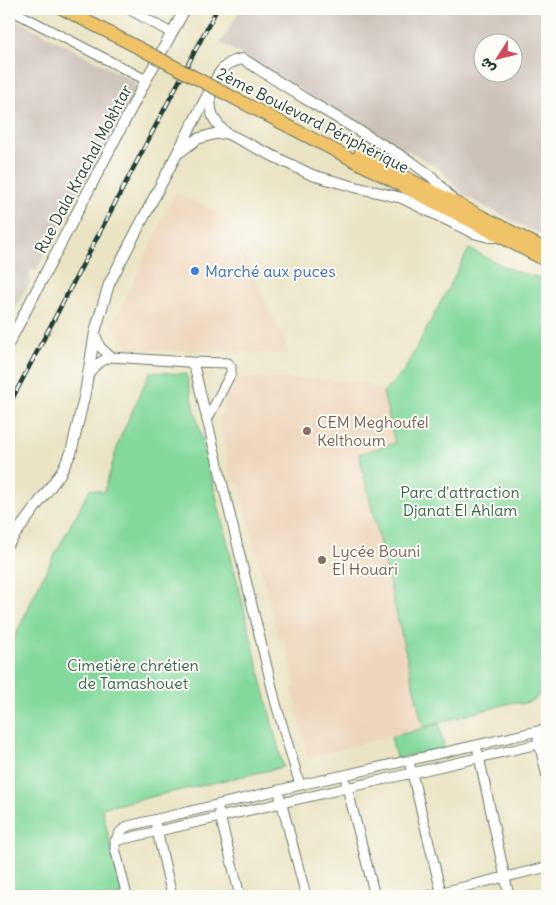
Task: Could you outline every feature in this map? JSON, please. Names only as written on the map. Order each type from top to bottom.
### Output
[{"type":"main road","name":"2ème Boulevard Périphérique","points":[[63,9],[140,44]]},
{"type":"main road","name":"2ème Boulevard Périphérique","points":[[80,9],[140,44],[547,261]]},
{"type":"main road","name":"2ème Boulevard Périphérique","points":[[233,93],[547,250]]},
{"type":"street","points":[[9,9],[146,80]]},
{"type":"street","points":[[129,9],[171,33]]},
{"type":"street","name":"Rue Dala Krachal Mokhtar","points":[[9,343],[185,9]]},
{"type":"street","points":[[9,542],[60,474],[70,453],[85,393],[95,332],[109,284],[224,66],[233,61],[243,59],[304,98],[412,162],[432,177],[454,202]]},
{"type":"street","points":[[210,91],[210,110],[213,118],[226,133],[312,175],[402,198],[474,233],[489,237],[500,237]]},
{"type":"street","points":[[178,154],[197,139],[226,133]]},
{"type":"street","points":[[95,332],[100,347],[112,357]]},
{"type":"street","points":[[88,376],[96,364],[112,357],[228,363],[232,373],[207,420]]},
{"type":"street","points":[[188,362],[193,365],[195,370],[276,704],[300,785]]},
{"type":"street","points":[[127,896],[115,848],[115,840],[118,833],[128,826],[547,729]]},
{"type":"street","points":[[536,732],[543,743],[547,777]]},
{"type":"street","points":[[115,840],[543,743]]},
{"type":"street","points":[[476,746],[509,896]]},
{"type":"street","points":[[409,761],[442,894]]},
{"type":"street","points":[[344,776],[375,896]]},
{"type":"street","points":[[278,791],[306,896]]},
{"type":"street","points":[[217,805],[240,896]]},
{"type":"street","points":[[154,819],[172,896]]},
{"type":"street","points":[[426,896],[442,894],[547,867]]},
{"type":"shaded area","points":[[240,9],[547,9],[547,238],[464,196],[439,168],[221,43]]},
{"type":"shaded area","points":[[9,16],[134,81],[135,92],[86,184],[83,183],[38,267],[30,271],[29,283],[9,321]]},
{"type":"shaded area","name":"Marché aux puces","points":[[175,192],[225,216],[285,343],[288,354],[128,349],[113,325]]},
{"type":"shaded area","name":"Lycée Bouni El Houari","points":[[237,377],[362,381],[383,392],[395,444],[359,454],[423,727],[308,758],[292,688],[296,687],[284,639],[279,639],[239,483],[233,483],[219,419]]},
{"type":"green space","name":"Parc d'attraction Djanat El Ahlam","points":[[469,249],[514,271],[547,280],[547,695],[536,696],[536,699],[522,704],[514,702],[423,727],[359,454],[395,443],[383,392],[404,371]]},
{"type":"green space","name":"Cimetière chrétien de Tamashouet","points":[[150,372],[186,374],[283,767],[102,808],[122,896],[9,896],[9,650],[41,580],[90,489],[104,492],[120,438]]},
{"type":"green space","points":[[439,724],[444,748],[396,758],[391,737]]},
{"type":"railway","points":[[9,405],[217,9]]},
{"type":"place","name":"Marché aux puces","points":[[195,271]]},
{"type":"place","name":"CEM Meghoufel Kelthoum","points":[[307,431]]},
{"type":"place","name":"Lycée Bouni El Houari","points":[[322,560]]}]
